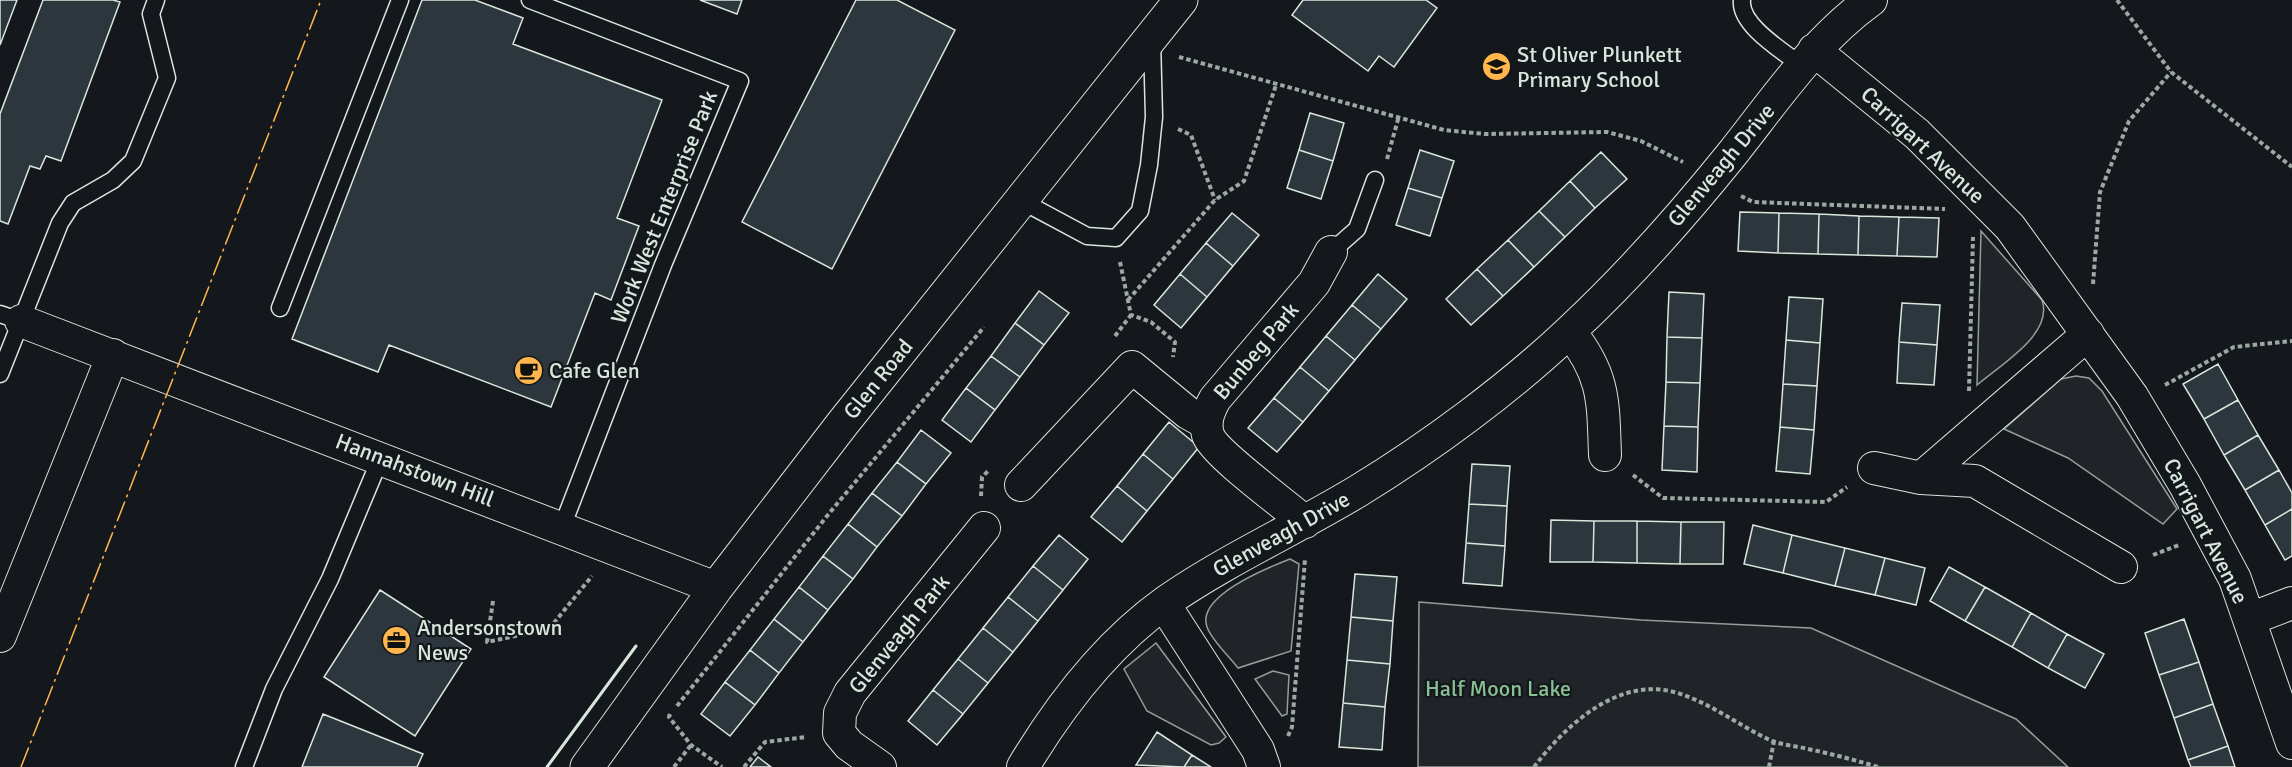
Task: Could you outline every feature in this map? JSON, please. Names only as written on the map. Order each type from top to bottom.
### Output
[{"type":"main road","name":"Glen Road","points":[[587,767],[716,588],[1020,200],[1152,43],[1181,0]]},
{"type":"street","name":"Glenveagh Drive","points":[[1023,767],[1053,722],[1102,661],[1115,646],[1164,604],[1202,578],[1300,524],[1427,446],[1570,332],[1637,264],[1711,181],[1808,58],[1845,19],[1871,0]]},
{"type":"street","name":"Carrigart Avenue","points":[[1808,58],[1917,134],[2010,227],[2082,325],[2138,405],[2211,532],[2235,579],[2292,743]]},
{"type":"street","name":"Bunbeg Park","points":[[1300,524],[1213,444],[1206,423],[1208,412],[1215,399],[1314,283],[1331,252]]},
{"type":"street","name":"Hannahstown Hill","points":[[11,317],[381,457],[716,588]]},
{"type":"street","points":[[1921,478],[1968,437],[2082,325]]},
{"type":"street","points":[[1570,332],[1593,365],[1602,387],[1605,455]]},
{"type":"street","points":[[0,636],[113,355]]},
{"type":"street","points":[[1021,485],[1132,367],[1188,413],[1206,423]]},
{"type":"street","points":[[1874,468],[1921,478],[1975,481],[2121,567]]},
{"type":"street","name":"Glenveagh Park","points":[[839,733],[840,713],[850,693],[984,528]]},
{"type":"street","points":[[2250,619],[2292,603]]},
{"type":"street","points":[[1164,604],[1258,750],[1274,757]]},
{"type":"street","points":[[839,733],[849,745],[880,767]]},
{"type":"lane","points":[[0,374],[11,317],[60,223],[73,203],[113,180],[133,161],[167,78],[151,14],[156,0]]},
{"type":"lane","points":[[280,308],[400,0]]},
{"type":"lane","name":"Work West Enterprise Park","points":[[530,0],[740,81],[663,265],[561,527]]},
{"type":"lane","points":[[1742,0],[1743,15],[1751,24],[1808,58]]},
{"type":"lane","points":[[1020,200],[1087,236],[1116,238],[1140,211],[1154,117],[1152,43]]},
{"type":"lane","points":[[1331,252],[1357,229],[1375,180]]},
{"type":"lane","points":[[244,767],[274,689],[330,579],[381,457]]},
{"type":"path","points":[[2117,0],[2171,72],[2292,167]]},
{"type":"path","points":[[1152,43],[1276,85],[1399,116],[1444,130],[1485,134],[1607,132],[1641,141],[1671,154],[1711,181],[1753,202],[1941,210],[1983,200],[1972,238],[1968,437]]},
{"type":"path","points":[[2082,325],[2094,280],[2100,192],[2130,121],[2171,72]]},
{"type":"path","points":[[1128,300],[1215,200],[1244,182],[1276,85]]},
{"type":"path","points":[[1375,180],[1385,165],[1399,116]]},
{"type":"path","points":[[1154,117],[1191,135],[1215,200]]},
{"type":"path","points":[[1116,238],[1131,315],[1151,322],[1175,342]]},
{"type":"path","points":[[722,767],[691,745],[669,717],[827,516],[984,327]]},
{"type":"path","points":[[2138,405],[2168,383],[2234,347],[2292,341]]},
{"type":"path","points":[[1605,455],[1664,498],[1826,502],[1874,468]]},
{"type":"path","points":[[1274,757],[1292,727],[1305,561],[1300,524]]},
{"type":"path","points":[[2121,567],[2211,532]]},
{"type":"path","points":[[493,601],[487,642],[549,629],[615,547]]},
{"type":"path","points":[[1534,767],[1547,749],[1587,713],[1631,691],[1653,689],[1675,693],[1713,708],[1774,741],[1878,767]]},
{"type":"path","points":[[744,767],[765,742],[839,733]]},
{"type":"path","points":[[1769,767],[1774,741]]},
{"type":"path","points":[[674,767],[691,745]]},
{"type":"green space","points":[[1981,231],[2042,300],[2044,313],[2033,337],[2023,348],[1977,385]]},
{"type":"green space","points":[[2076,376],[2089,378],[2102,391],[2177,509],[2163,524],[2068,458],[2004,429],[2061,379]]},
{"type":"green space","points":[[1290,559],[1299,564],[1291,651],[1238,668],[1209,632],[1206,616],[1222,594],[1251,576]]},
{"type":"green space","name":"Half Moon Lake","points":[[1419,602],[1641,620],[1811,628],[2016,719],[2068,767],[1418,767]]},
{"type":"green space","points":[[1156,643],[1226,737],[1219,743],[1211,745],[1147,711],[1124,669]]},
{"type":"green space","points":[[1273,671],[1289,675],[1287,714],[1282,716],[1255,679]]},
{"type":"building","points":[[0,0],[17,0],[0,45]]},
{"type":"building","points":[[43,0],[113,0],[120,2],[61,161],[46,156],[40,169],[30,166],[8,224],[0,221],[0,114]]},
{"type":"building","points":[[422,0],[475,0],[523,18],[513,44],[662,100],[617,218],[639,226],[611,300],[595,293],[551,407],[389,345],[378,372],[292,339]]},
{"type":"building","points":[[700,0],[742,0],[737,14]]},
{"type":"building","points":[[856,0],[897,0],[955,30],[832,269],[742,222]]},
{"type":"building","points":[[1303,0],[1426,0],[1437,8],[1394,67],[1379,56],[1368,71],[1292,15]]},
{"type":"building","points":[[1310,113],[1344,123],[1333,161],[1299,150]]},
{"type":"building","points":[[1299,150],[1333,161],[1321,199],[1287,188]]},
{"type":"building","points":[[1420,150],[1454,161],[1442,198],[1408,188]]},
{"type":"building","points":[[1601,152],[1627,179],[1595,208],[1570,181]]},
{"type":"building","points":[[1570,181],[1595,208],[1565,237],[1539,211]]},
{"type":"building","points":[[1408,188],[1442,198],[1430,236],[1396,225]]},
{"type":"building","points":[[1539,211],[1565,237],[1534,267],[1508,240]]},
{"type":"building","points":[[1740,212],[1779,213],[1778,253],[1738,251]]},
{"type":"building","points":[[1232,213],[1259,235],[1233,266],[1206,243]]},
{"type":"building","points":[[1779,213],[1819,214],[1818,254],[1778,253]]},
{"type":"building","points":[[1819,214],[1859,216],[1858,255],[1818,254]]},
{"type":"building","points":[[1859,216],[1899,217],[1897,256],[1858,255]]},
{"type":"building","points":[[1899,217],[1939,218],[1937,257],[1897,256]]},
{"type":"building","points":[[1508,240],[1534,267],[1503,296],[1477,269]]},
{"type":"building","points":[[1206,243],[1233,266],[1207,297],[1180,274]]},
{"type":"building","points":[[1477,269],[1503,296],[1471,325],[1446,299]]},
{"type":"building","points":[[1180,274],[1207,297],[1181,328],[1154,305]]},
{"type":"building","points":[[1378,274],[1407,299],[1381,329],[1352,305]]},
{"type":"building","points":[[1039,291],[1069,313],[1044,345],[1015,323]]},
{"type":"building","points":[[1669,292],[1704,294],[1702,338],[1667,337]]},
{"type":"building","points":[[1789,297],[1823,299],[1820,343],[1786,340]]},
{"type":"building","points":[[1902,303],[1940,305],[1937,345],[1899,342]]},
{"type":"building","points":[[1352,305],[1381,329],[1355,360],[1326,336]]},
{"type":"building","points":[[1015,323],[1044,345],[1020,377],[991,356]]},
{"type":"building","points":[[1326,336],[1355,360],[1329,391],[1300,367]]},
{"type":"building","points":[[1667,337],[1702,338],[1700,383],[1666,382]]},
{"type":"building","points":[[1786,340],[1820,343],[1817,386],[1783,384]]},
{"type":"building","points":[[1899,342],[1937,345],[1934,385],[1897,383]]},
{"type":"building","points":[[991,356],[1020,377],[995,410],[966,388]]},
{"type":"building","points":[[2218,364],[2238,400],[2204,419],[2183,384]]},
{"type":"building","points":[[1300,367],[1329,391],[1303,422],[1274,398]]},
{"type":"building","points":[[1666,382],[1700,383],[1698,427],[1664,426]]},
{"type":"building","points":[[1783,384],[1817,386],[1814,430],[1780,427]]},
{"type":"building","points":[[966,388],[995,410],[971,442],[942,420]]},
{"type":"building","points":[[1274,398],[1303,422],[1277,452],[1248,428]]},
{"type":"building","points":[[2238,400],[2258,435],[2224,455],[2204,419]]},
{"type":"building","points":[[1169,422],[1199,447],[1173,479],[1143,454]]},
{"type":"building","points":[[1664,426],[1698,427],[1697,472],[1662,470]]},
{"type":"building","points":[[1780,427],[1814,430],[1810,474],[1776,471]]},
{"type":"building","points":[[921,430],[951,453],[926,484],[897,462]]},
{"type":"building","points":[[2258,435],[2279,470],[2245,490],[2224,455]]},
{"type":"building","points":[[1143,454],[1173,479],[1147,511],[1117,486]]},
{"type":"building","points":[[897,462],[926,484],[902,516],[872,493]]},
{"type":"building","points":[[1472,464],[1510,466],[1507,506],[1469,504]]},
{"type":"building","points":[[2279,470],[2292,493],[2292,509],[2265,525],[2245,490]]},
{"type":"building","points":[[1117,486],[1147,511],[1122,542],[1091,517]]},
{"type":"building","points":[[872,493],[902,516],[877,547],[848,524]]},
{"type":"building","points":[[1469,504],[1507,506],[1505,546],[1466,543]]},
{"type":"building","points":[[2292,509],[2292,556],[2285,560],[2265,525]]},
{"type":"building","points":[[1551,520],[1594,521],[1593,562],[1550,562]]},
{"type":"building","points":[[1594,521],[1637,521],[1637,563],[1593,562]]},
{"type":"building","points":[[1637,521],[1681,522],[1680,564],[1637,563]]},
{"type":"building","points":[[1681,522],[1724,522],[1723,564],[1680,564]]},
{"type":"building","points":[[848,524],[877,547],[853,579],[823,556]]},
{"type":"building","points":[[1753,525],[1792,535],[1783,573],[1744,564]]},
{"type":"building","points":[[1059,535],[1088,559],[1063,590],[1033,566]]},
{"type":"building","points":[[1792,535],[1845,548],[1835,586],[1783,573]]},
{"type":"building","points":[[1466,543],[1505,546],[1502,586],[1463,583]]},
{"type":"building","points":[[1845,548],[1885,558],[1875,595],[1835,586]]},
{"type":"building","points":[[823,556],[853,579],[828,610],[799,587]]},
{"type":"building","points":[[1885,558],[1925,568],[1916,605],[1875,595]]},
{"type":"building","points":[[1033,566],[1063,590],[1038,621],[1008,597]]},
{"type":"building","points":[[1949,567],[1985,587],[1965,621],[1930,601]]},
{"type":"building","points":[[1355,574],[1397,577],[1393,621],[1351,617]]},
{"type":"building","points":[[799,587],[828,610],[803,642],[774,619]]},
{"type":"building","points":[[1985,587],[2031,613],[2012,647],[1965,621]]},
{"type":"building","points":[[380,590],[471,649],[415,736],[324,677]]},
{"type":"building","points":[[1008,597],[1038,621],[1013,652],[983,628]]},
{"type":"building","points":[[2031,613],[2067,634],[2048,668],[2012,647]]},
{"type":"building","points":[[1351,617],[1393,621],[1390,664],[1347,660]]},
{"type":"building","points":[[774,619],[803,642],[779,673],[750,650]]},
{"type":"building","points":[[2184,619],[2199,662],[2159,675],[2145,633]]},
{"type":"building","points":[[983,628],[1013,652],[988,683],[958,659]]},
{"type":"building","points":[[2067,634],[2104,654],[2085,688],[2048,668]]},
{"type":"building","points":[[750,650],[779,673],[755,705],[725,682]]},
{"type":"building","points":[[958,659],[988,683],[963,714],[933,690]]},
{"type":"building","points":[[1347,660],[1390,664],[1385,707],[1343,703]]},
{"type":"building","points":[[2199,662],[2213,704],[2174,718],[2159,675]]},
{"type":"building","points":[[725,682],[755,705],[730,736],[701,714]]},
{"type":"building","points":[[933,690],[963,714],[937,745],[908,721]]},
{"type":"building","points":[[1343,703],[1385,707],[1382,750],[1339,747]]},
{"type":"building","points":[[2213,704],[2228,746],[2188,760],[2174,718]]},
{"type":"building","points":[[323,714],[423,754],[417,767],[302,767]]},
{"type":"building","points":[[1157,732],[1192,755],[1184,767],[1136,765]]},
{"type":"building","points":[[2228,746],[2235,767],[2191,767],[2188,760]]},
{"type":"building","points":[[1192,755],[1211,767],[1184,767]]},
{"type":"building","points":[[758,757],[771,767],[750,767]]},
{"type":"wall","points":[[547,767],[636,646]]},
{"type":"power","points":[[21,767],[321,0]]},
{"type":"place","name":"St Oliver Plunkett Primary School","points":[[1496,67]]},
{"type":"place","name":"Cafe Glen","points":[[528,370]]},
{"type":"place","name":"Andersonstown News","points":[[396,640]]}]
